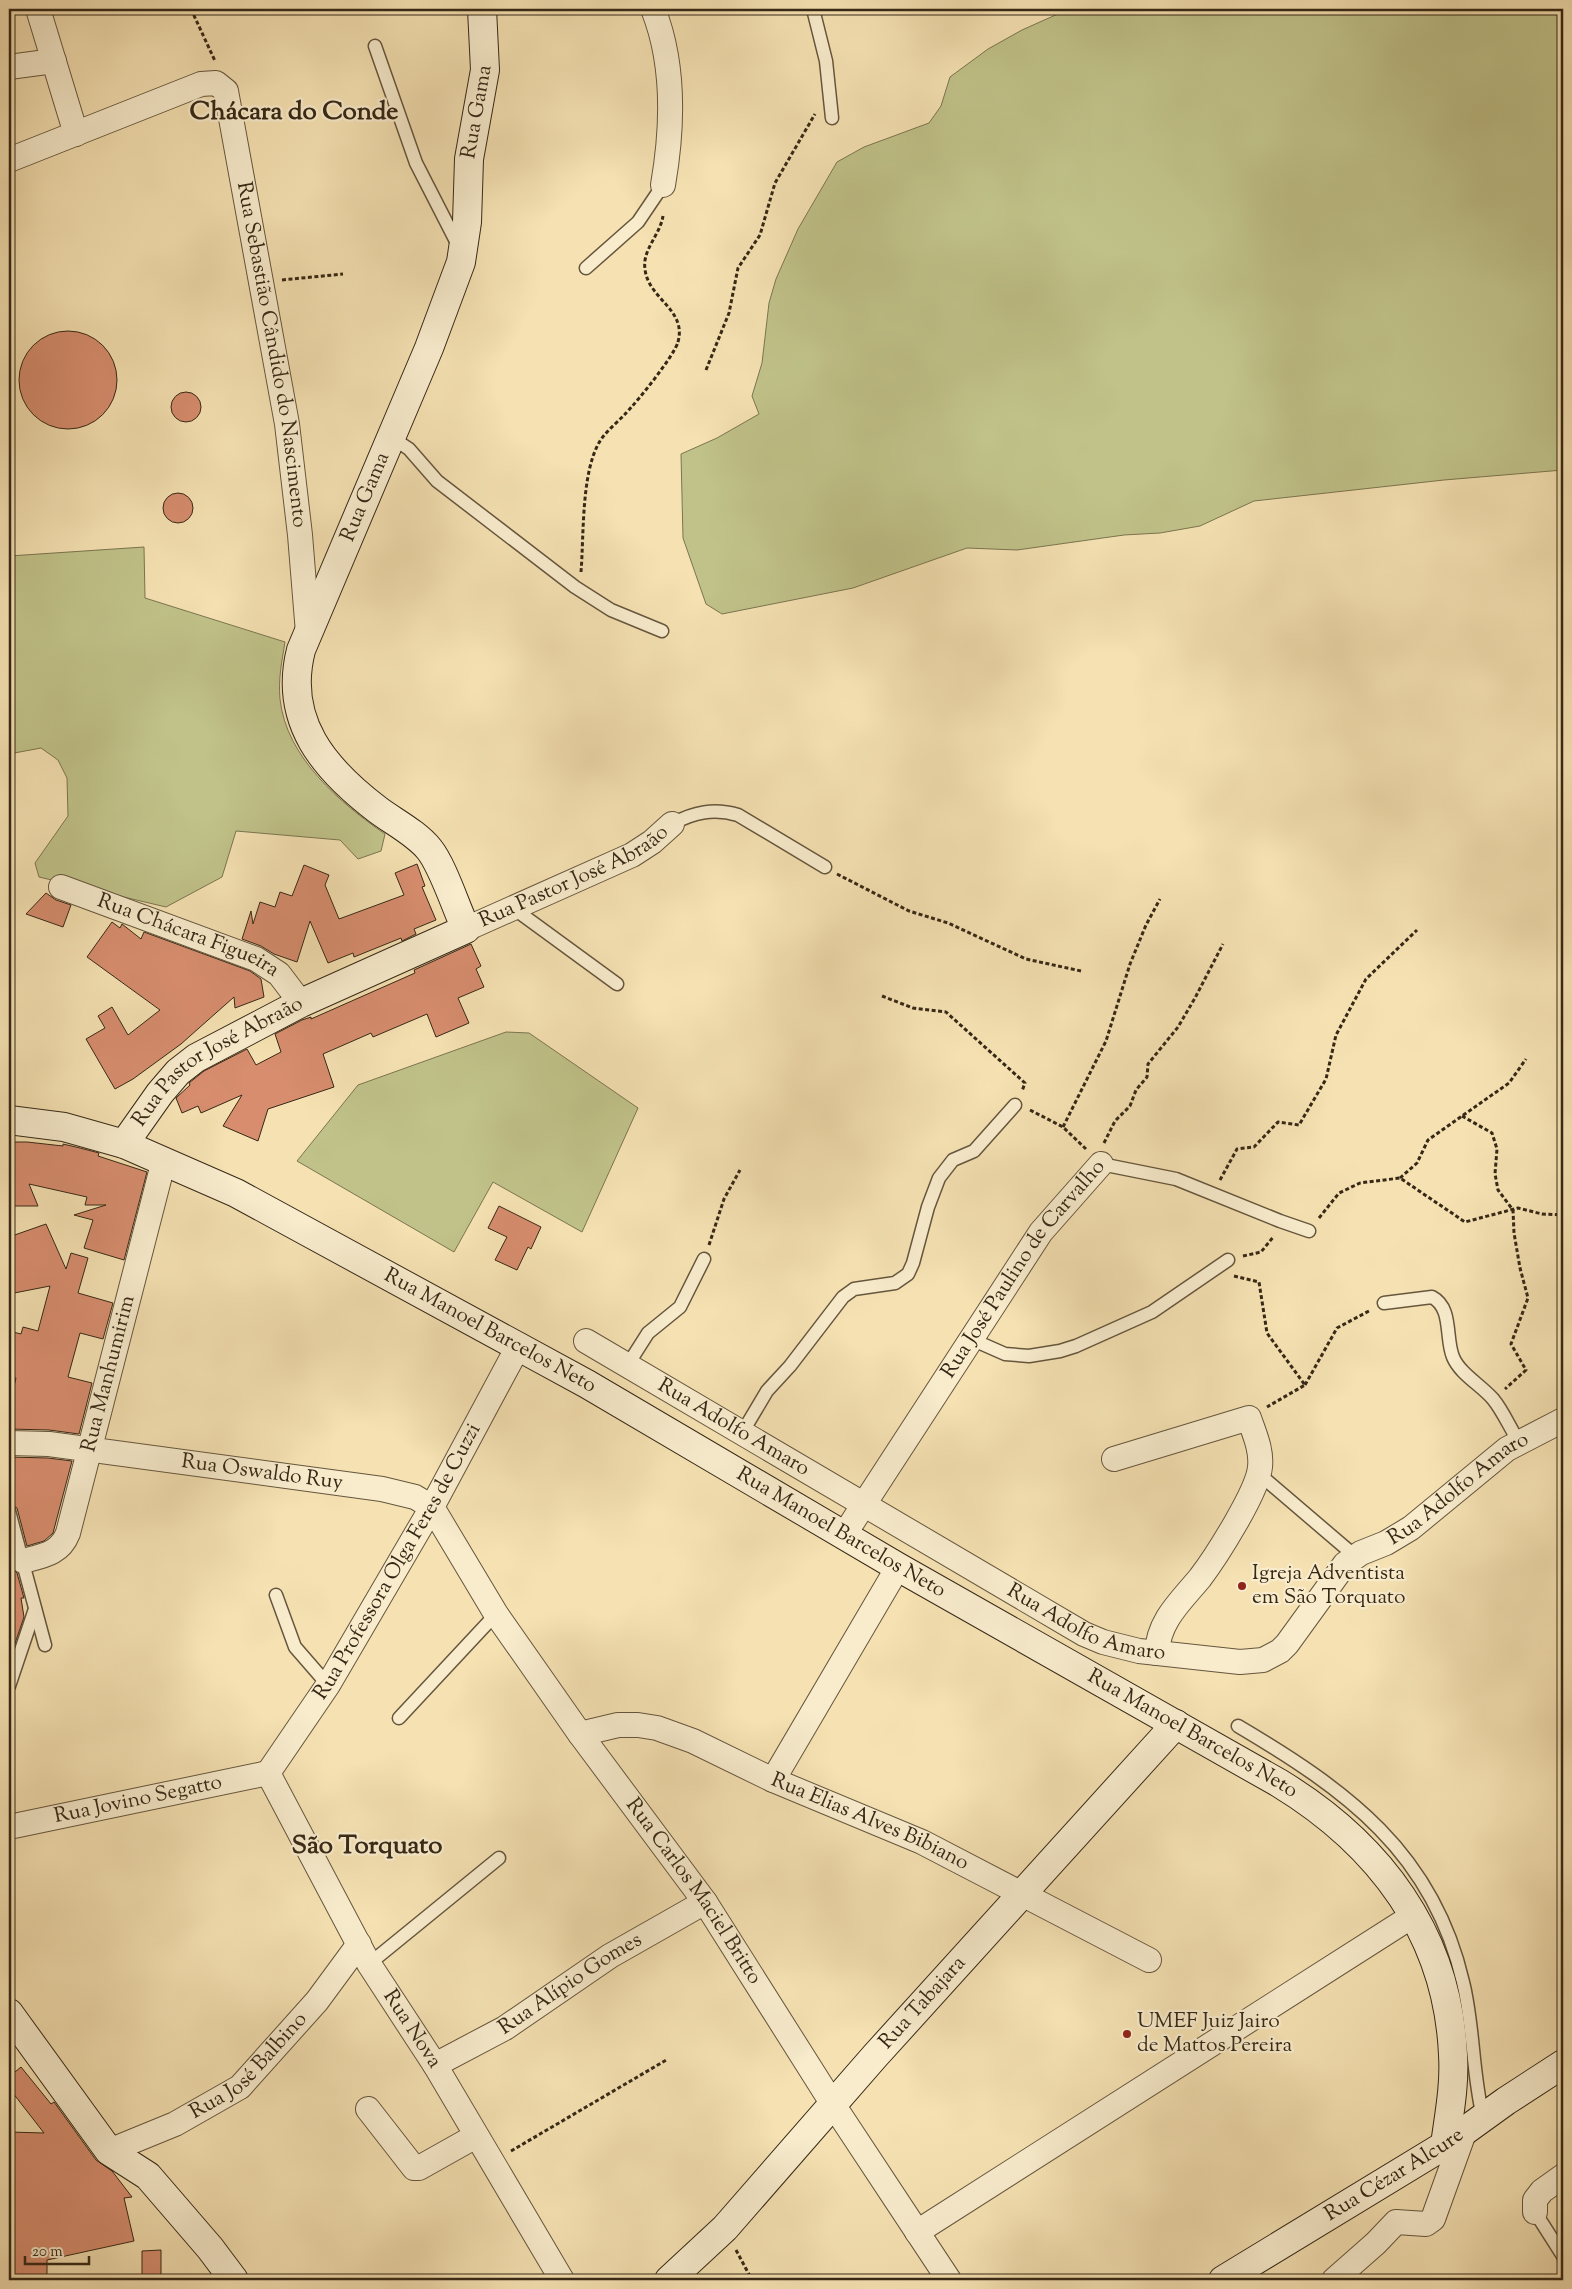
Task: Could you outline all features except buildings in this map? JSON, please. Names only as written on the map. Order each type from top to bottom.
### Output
[{"type":"street","points":[[38,9],[76,134]]},
{"type":"street","name":"Rua Gama","points":[[466,929],[429,849],[362,798],[321,753],[304,728],[296,698],[295,682],[301,650],[308,632],[436,330],[463,253],[467,222],[469,159],[485,70],[482,9]]},
{"type":"street","points":[[653,9],[663,46],[670,100],[668,156],[663,184]]},
{"type":"street","points":[[9,67],[54,62]]},
{"type":"street","points":[[9,160],[201,84],[216,83]]},
{"type":"street","name":"Rua Sebastião Cândido do Nascimento","points":[[216,83],[223,87],[227,95],[262,282],[289,442],[300,535],[308,632]]},
{"type":"street","name":"Rua Pastor José Abraão","points":[[124,1144],[160,1093],[178,1072],[196,1058],[301,1003],[632,855],[652,842],[672,824]]},
{"type":"street","name":"Rua Chácara Figueira","points":[[61,887],[256,959],[279,974],[301,1003]]},
{"type":"street","name":"Rua Manoel Barcelos Neto","points":[[9,1120],[64,1127],[124,1144],[236,1193],[518,1346],[898,1567],[1279,1783],[1325,1813],[1366,1850],[1384,1871],[1414,1915],[1429,1945],[1441,1978],[1452,2030],[1453,2081],[1464,2131],[1433,2219],[1426,2224],[1396,2222],[1334,2280]]},
{"type":"street","name":"Rua Manhumirim","points":[[23,1561],[51,1553],[58,1549],[66,1539],[164,1160]]},
{"type":"street","name":"Rua José Paulino de Carvalho","points":[[844,1535],[1042,1232],[1098,1162]]},
{"type":"street","name":"Rua Adolfo Amaro","points":[[586,1342],[1084,1634],[1121,1648],[1252,1662],[1272,1656],[1287,1644],[1340,1571],[1355,1556],[1386,1543],[1411,1528],[1494,1458],[1519,1442],[1563,1420]]},
{"type":"street","name":"Rua Professora Olga Feres de Cuzzi","points":[[268,1773],[328,1685],[432,1507],[518,1346]]},
{"type":"street","points":[[1114,1459],[1249,1418],[1259,1450],[1259,1474],[1256,1484],[1226,1537],[1200,1577],[1165,1622],[1159,1637],[1157,1653]]},
{"type":"street","name":"Rua Oswaldo Ruy","points":[[9,1443],[40,1444],[89,1450],[394,1492],[422,1499],[432,1507]]},
{"type":"street","points":[[394,1492],[418,1492],[439,1484],[448,1477]]},
{"type":"street","name":"Rua Carlos Maciel Britto","points":[[432,1507],[496,1614],[580,1734],[705,1902],[834,2106],[950,2280]]},
{"type":"street","points":[[773,1780],[898,1567]]},
{"type":"street","name":"Rua Tabajara","points":[[669,2280],[725,2228],[1022,1893],[1176,1724]]},
{"type":"street","name":"Rua Elias Alves Bibiano","points":[[580,1734],[618,1725],[638,1725],[657,1728],[720,1753],[773,1780],[922,1842],[1149,1960]]},
{"type":"street","name":"Rua Jovino Segatto","points":[[9,1828],[268,1773]]},
{"type":"street","name":"Rua Nova","points":[[268,1773],[364,1954],[435,2065],[562,2280]]},
{"type":"street","name":"Rua Alípio Gomes","points":[[435,2065],[504,2028],[610,1956],[705,1902]]},
{"type":"street","points":[[917,2232],[1414,1915]]},
{"type":"street","name":"Rua José Balbino","points":[[109,2151],[175,2124],[240,2087],[317,2000],[364,1954]]},
{"type":"street","points":[[9,2013],[109,2151],[148,2176],[210,2248],[234,2280]]},
{"type":"street","name":"Rua Cézar Alcure","points":[[1223,2280],[1464,2131],[1563,2064]]},
{"type":"street","points":[[368,2109],[414,2168],[419,2168],[476,2136]]},
{"type":"street","points":[[1535,2212],[1535,2200],[1542,2191],[1563,2176]]},
{"type":"lane","points":[[812,9],[826,61],[832,118]]},
{"type":"lane","points":[[376,46],[416,163],[463,253]]},
{"type":"lane","points":[[586,268],[638,222],[663,184]]},
{"type":"lane","points":[[391,437],[409,449],[437,481],[580,590],[611,610],[662,631]]},
{"type":"lane","name":"Rua Pastor José Abraão","points":[[672,824],[700,812],[726,812],[738,815],[825,868]]},
{"type":"lane","points":[[513,908],[617,984]]},
{"type":"lane","points":[[742,1433],[767,1391],[790,1366],[843,1296],[854,1289],[895,1283],[908,1274],[913,1263],[928,1207],[940,1178],[953,1160],[974,1151],[1015,1105]]},
{"type":"lane","name":"Rua José Paulino de Carvalho","points":[[1098,1162],[1176,1178],[1309,1231]]},
{"type":"lane","points":[[627,1366],[648,1333],[680,1307],[704,1259]]},
{"type":"lane","points":[[971,1339],[1005,1354],[1029,1356],[1060,1351],[1152,1312],[1228,1260]]},
{"type":"lane","points":[[1384,1303],[1432,1297],[1438,1300],[1446,1318],[1451,1350],[1457,1365],[1493,1399],[1519,1442]]},
{"type":"lane","points":[[1259,1474],[1355,1556]]},
{"type":"lane","points":[[9,1511],[45,1645]]},
{"type":"lane","points":[[276,1595],[295,1647],[328,1685]]},
{"type":"lane","points":[[9,1686],[35,1609]]},
{"type":"lane","points":[[399,1718],[496,1614]]},
{"type":"lane","name":"Rua Manoel Barcelos Neto","points":[[1238,1726],[1298,1762],[1341,1793],[1384,1831],[1409,1863],[1445,1927],[1456,1955],[1468,2009],[1474,2071],[1464,2131]]},
{"type":"lane","points":[[364,1954],[499,1858]]},
{"type":"lane","points":[[1535,2212],[1563,2256]]},
{"type":"path","points":[[191,9],[219,70],[216,83]]},
{"type":"path","points":[[706,370],[729,313],[738,268],[760,235],[775,183],[810,121],[831,98]]},
{"type":"path","points":[[580,590],[588,474],[596,448],[608,430],[634,404],[678,344],[679,328],[677,319],[673,311],[650,285],[644,269],[648,249],[662,224],[663,184]]},
{"type":"path","points":[[262,282],[344,274]]},
{"type":"path","points":[[825,868],[909,911],[948,923],[1026,959],[1081,972]]},
{"type":"path","points":[[1063,1127],[1106,1041],[1130,964],[1146,925],[1160,899]]},
{"type":"path","points":[[1213,1193],[1237,1149],[1254,1147],[1278,1122],[1299,1125],[1326,1079],[1336,1035],[1366,979],[1417,930]]},
{"type":"path","points":[[882,996],[913,1008],[946,1012],[1025,1083],[1015,1105],[1031,1110],[1063,1127],[1098,1162],[1115,1121],[1130,1106],[1136,1090],[1147,1077],[1148,1064],[1178,1027],[1223,944]]},
{"type":"path","points":[[1309,1231],[1340,1193],[1360,1183],[1400,1178],[1416,1163],[1428,1140],[1509,1083],[1526,1059]]},
{"type":"path","points":[[1462,1116],[1492,1133],[1497,1149],[1495,1174],[1498,1190],[1513,1210],[1514,1234],[1528,1298],[1511,1344],[1526,1370],[1493,1399]]},
{"type":"path","points":[[704,1259],[724,1199],[740,1170]]},
{"type":"path","points":[[1400,1178],[1466,1222],[1518,1208],[1542,1214],[1563,1215]]},
{"type":"path","points":[[1228,1260],[1261,1252],[1272,1241],[1280,1221]]},
{"type":"path","points":[[1211,1271],[1259,1282],[1267,1333],[1305,1385]]},
{"type":"path","points":[[1249,1418],[1305,1385],[1336,1328],[1384,1303]]},
{"type":"path","points":[[493,2162],[668,2059]]},
{"type":"path","points":[[725,2228],[752,2280]]},
{"type":"green space","points":[[1069,9],[1563,9],[1563,470],[1444,480],[1254,501],[1200,526],[1160,533],[1124,535],[1017,550],[967,548],[853,588],[722,614],[706,604],[683,538],[681,454],[717,438],[759,414],[752,396],[762,363],[769,303],[776,279],[798,229],[837,162],[864,147],[929,123],[941,106],[950,77],[988,49],[1022,30]]},
{"type":"green space","points":[[144,547],[145,598],[285,642],[280,677],[280,699],[284,720],[293,740],[304,759],[318,777],[350,808],[385,834],[381,851],[358,859],[340,840],[236,831],[222,877],[166,907],[39,877],[35,863],[68,816],[67,778],[58,760],[41,748],[9,754],[9,556]]},
{"type":"green space","points":[[506,1032],[529,1033],[638,1108],[582,1232],[493,1182],[454,1252],[297,1161],[358,1085]]},
{"type":"place","name":"Igreja Adventista em São Torquato","points":[[1242,1586]]},
{"type":"place","name":"UMEF Juiz Jairo de Mattos Pereira","points":[[1127,2034]]},
{"type":"district","name":"Chácara do Conde","points":[[294,112]]},
{"type":"district","name":"São Torquato","points":[[367,1846]]}]
